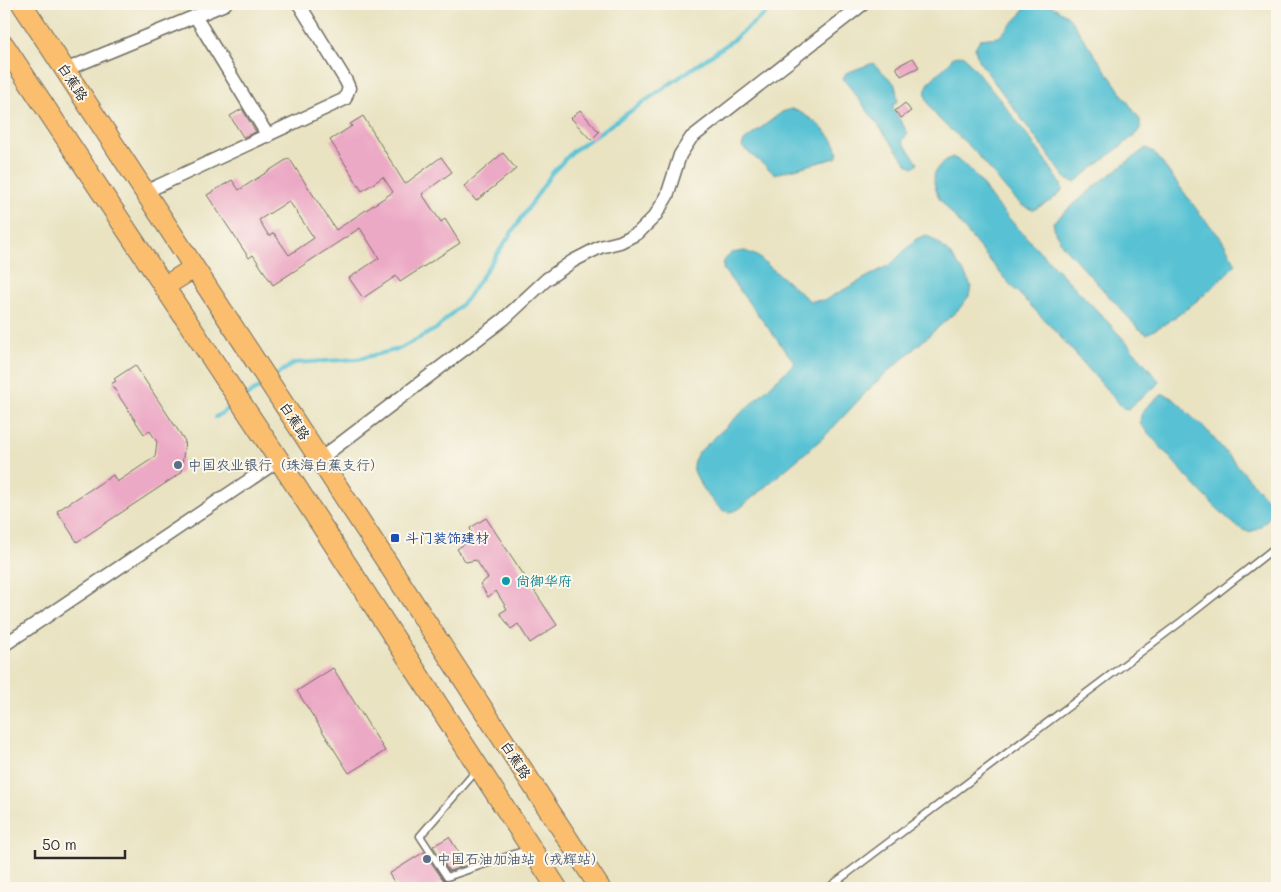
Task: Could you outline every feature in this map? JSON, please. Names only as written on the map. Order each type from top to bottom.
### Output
[{"type":"main road","name":"白蕉路","points":[[22,4],[600,888]]},
{"type":"main road","points":[[4,45],[165,286],[557,888]]},
{"type":"main road","points":[[165,286],[194,268]]},
{"type":"street","points":[[65,70],[225,4]]},
{"type":"street","points":[[145,192],[340,104],[348,94],[346,81],[299,4]]},
{"type":"street","points":[[320,459],[504,319],[553,274],[600,246],[620,242],[638,233],[655,216],[667,196],[680,154],[691,138],[863,4]]},
{"type":"street","points":[[195,16],[268,136]]},
{"type":"street","points":[[4,645],[279,460]]},
{"type":"lane","points":[[828,888],[1182,621],[1277,546]]},
{"type":"lane","points":[[479,768],[420,836],[447,877],[531,848]]},
{"type":"water","points":[[1027,4],[1049,4],[1068,16],[1140,120],[1140,129],[1134,136],[1075,182],[1067,180],[978,60],[975,48],[980,39],[999,37],[1021,14]]},
{"type":"water","points":[[963,55],[1002,102],[1061,184],[1062,190],[1049,202],[1033,210],[1023,206],[974,150],[940,120],[927,101],[926,89],[931,80],[953,57]]},
{"type":"water","points":[[873,63],[895,84],[898,101],[893,105],[893,109],[908,133],[902,141],[918,163],[913,167],[907,164],[843,78],[846,73]]},
{"type":"water","points":[[791,109],[814,121],[830,136],[838,152],[836,158],[775,174],[742,147],[744,141],[782,112]]},
{"type":"water","points":[[1146,148],[1154,152],[1200,214],[1221,238],[1236,264],[1195,303],[1147,334],[1138,328],[1063,246],[1055,232],[1053,222],[1100,182]]},
{"type":"water","points":[[952,157],[972,171],[996,204],[1120,335],[1159,381],[1157,385],[1128,409],[1123,408],[1056,332],[1005,279],[939,198],[934,179],[935,174],[940,165]]},
{"type":"water","points":[[926,235],[947,251],[963,271],[971,286],[969,296],[959,309],[873,385],[825,436],[739,509],[729,512],[723,510],[706,493],[697,478],[693,466],[695,459],[699,452],[795,363],[723,269],[724,261],[731,253],[745,251],[757,256],[810,301],[825,300],[891,264],[916,239]]},
{"type":"water","points":[[1163,394],[1169,396],[1202,425],[1272,505],[1271,515],[1257,529],[1246,531],[1225,516],[1141,425],[1140,420],[1143,411]]},
{"type":"building","points":[[913,58],[919,67],[901,76],[896,67]]},
{"type":"building","points":[[905,103],[911,111],[901,118],[895,111]]},
{"type":"building","points":[[242,109],[256,132],[243,137],[230,116]]},
{"type":"building","points":[[580,110],[599,132],[591,140],[571,118]]},
{"type":"building","points":[[363,116],[405,184],[441,157],[452,172],[422,194],[441,222],[445,219],[460,243],[400,282],[396,276],[363,298],[349,278],[379,258],[360,228],[273,285],[253,255],[249,258],[207,195],[232,180],[239,190],[289,158],[336,230],[393,192],[383,177],[362,191],[330,140],[352,126],[350,124]],"holes":[[[289,201],[314,238],[289,255],[274,233],[269,236],[259,220]]]},
{"type":"building","points":[[503,153],[516,169],[476,201],[464,186]]},
{"type":"building","points":[[135,365],[185,441],[181,473],[77,542],[57,511],[113,475],[117,482],[155,457],[157,442],[150,431],[144,434],[111,384],[116,381],[114,379]]},
{"type":"building","name":"尚御华府","points":[[486,518],[557,625],[530,643],[518,624],[511,629],[500,613],[507,609],[496,591],[488,597],[480,584],[488,578],[476,560],[466,562],[457,549],[473,538],[470,528]]},
{"type":"building","points":[[333,668],[385,751],[349,773],[297,691]]},
{"type":"building","points":[[449,837],[467,865],[449,871],[433,846]]},
{"type":"building","points":[[424,852],[444,881],[433,888],[398,888],[389,874]]},
{"type":"waterway","points":[[274,377],[294,363],[358,359],[399,349],[436,329],[466,300],[552,173],[573,151],[729,43],[777,4]]},
{"type":"waterway","points":[[245,397],[264,384]]},
{"type":"waterway","points":[[216,417],[235,404]]},
{"type":"place","name":"中国农业银行（珠海白蕉支行）","points":[[178,465]]},
{"type":"place","name":"斗门装饰建材","points":[[395,538]]},
{"type":"place","name":"尚御华府","points":[[506,581]]},
{"type":"place","name":"中国石油加油站（戎辉站）","points":[[427,859]]}]
